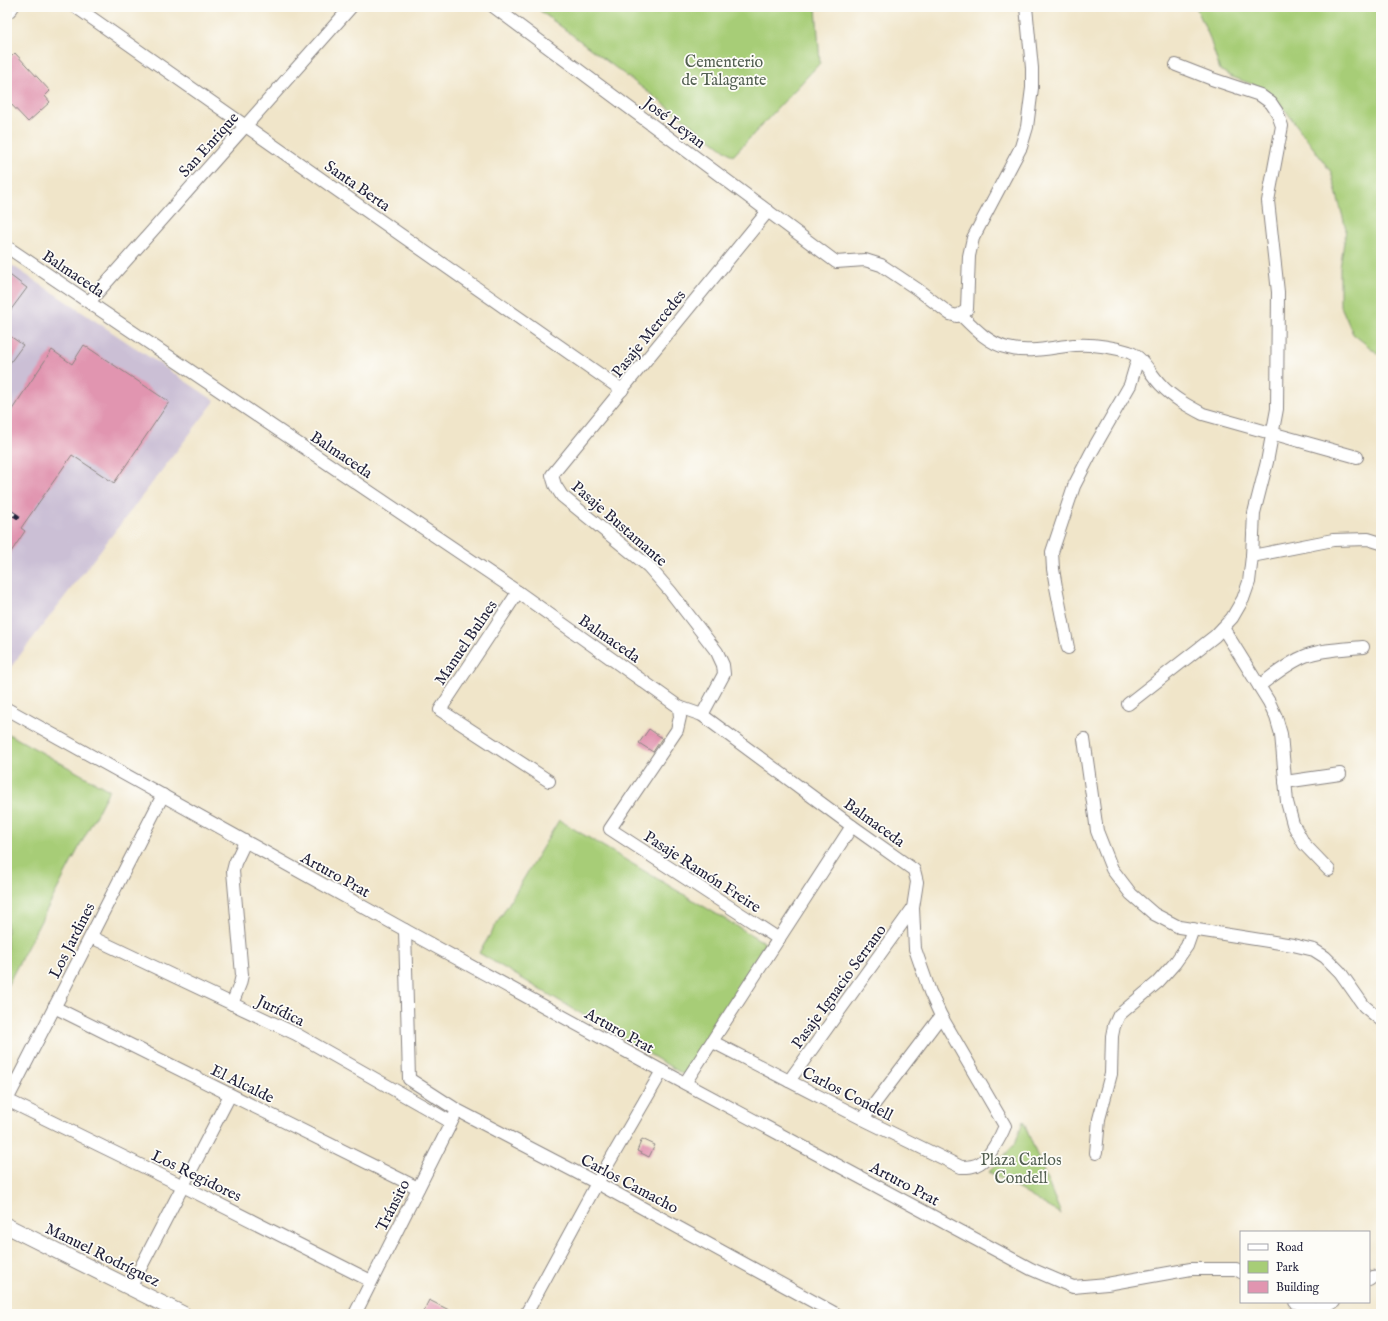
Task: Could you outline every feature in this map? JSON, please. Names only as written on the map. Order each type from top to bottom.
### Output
[{"type":"street","points":[[7,11],[11,7]]},
{"type":"street","name":"Santa Berta","points":[[76,7],[622,390]]},
{"type":"street","name":"San Enrique","points":[[89,302],[351,7]]},
{"type":"street","name":"José Leyan","points":[[494,7],[836,262],[865,260],[881,265],[917,289],[950,314],[957,316],[961,315]]},
{"type":"street","points":[[1026,7],[1032,68],[1032,88],[1027,127],[1021,147],[973,238],[969,256],[966,309],[961,315],[980,332],[997,344],[1008,348],[1017,350],[1093,345],[1131,353],[1138,358],[1164,389],[1190,408],[1203,414],[1358,457]]},
{"type":"street","points":[[1128,704],[1215,636],[1232,618],[1243,599],[1248,582],[1252,556],[1254,513],[1274,433],[1277,409],[1278,292],[1268,201],[1282,126],[1277,112],[1271,103],[1260,95],[1176,65]]},
{"type":"street","name":"Pasaje Mercedes","points":[[552,475],[768,211]]},
{"type":"street","name":"Balmaceda","points":[[7,247],[518,592],[680,707],[702,715],[914,870],[917,882],[913,908],[915,949],[930,992],[941,1016],[1005,1126],[1000,1140],[982,1163],[971,1167]]},
{"type":"street","points":[[1068,648],[1053,569],[1052,552],[1074,486],[1130,385],[1138,358]]},
{"type":"street","name":"Pasaje Bustamante","points":[[552,475],[555,485],[562,496],[638,557],[660,579],[717,652],[723,665],[724,674],[702,715]]},
{"type":"street","points":[[1252,556],[1333,540],[1368,539],[1381,543]]},
{"type":"street","name":"Manuel Bulnes","points":[[518,592],[440,710],[549,781]]},
{"type":"street","points":[[1223,628],[1273,710],[1279,726],[1289,813],[1298,834],[1304,844],[1329,870]]},
{"type":"street","points":[[1259,686],[1293,662],[1306,656],[1321,651],[1363,647]]},
{"type":"street","name":"Pasaje Ramón Freire","points":[[680,707],[678,730],[610,829],[779,939]]},
{"type":"street","name":"Arturo Prat","points":[[7,709],[405,930],[685,1083],[1031,1269],[1073,1287],[1107,1284],[1191,1269],[1236,1269],[1240,1271]]},
{"type":"street","points":[[1084,739],[1097,831],[1112,869],[1131,894],[1154,914],[1179,927],[1293,945],[1314,950],[1325,957],[1340,972],[1364,1006],[1381,1020]]},
{"type":"street","points":[[1285,782],[1340,774]]},
{"type":"street","name":"Los Jardines","points":[[7,1100],[163,795]]},
{"type":"street","points":[[685,1083],[852,826]]},
{"type":"street","points":[[232,1004],[242,975],[233,871],[235,863],[245,842]]},
{"type":"street","name":"Pasaje Ignacio Serrano","points":[[789,1081],[913,908]]},
{"type":"street","points":[[1096,1153],[1099,1119],[1111,1074],[1112,1036],[1114,1026],[1119,1015],[1158,982],[1175,963],[1187,946],[1193,929]]},
{"type":"street","name":"Carlos Camacho","points":[[405,930],[409,1080],[457,1110],[596,1183],[836,1314]]},
{"type":"street","name":"Jurídica","points":[[91,937],[296,1034],[451,1122]]},
{"type":"street","name":"El Alcalde","points":[[54,1007],[418,1188]]},
{"type":"street","points":[[863,1119],[941,1016]]},
{"type":"street","name":"Carlos Condell","points":[[713,1042],[863,1119],[961,1167],[971,1167]]},
{"type":"street","points":[[526,1314],[596,1183],[662,1070]]},
{"type":"street","points":[[130,1288],[230,1095]]},
{"type":"street","name":"Los Regidores","points":[[7,1100],[183,1186],[371,1281]]},
{"type":"street","name":"Tránsito","points":[[355,1314],[457,1110]]},
{"type":"street","name":"Manuel Rodríguez","points":[[7,1226],[177,1313]]},
{"type":"street","points":[[1298,1303],[1315,1309],[1331,1303]]},
{"type":"shaded area","points":[[7,262],[215,401],[7,672]]},
{"type":"green space","name":"Cementerio de Talagante","points":[[535,7],[816,7],[820,63],[733,156]]},
{"type":"green space","points":[[1196,7],[1381,7],[1381,356],[1353,334],[1340,304],[1340,268],[1346,229],[1331,172],[1286,111],[1260,87],[1232,77],[1220,70],[1209,36]]},
{"type":"green space","points":[[7,733],[109,790],[7,986]]},
{"type":"green space","points":[[559,820],[765,943],[686,1076],[479,953]]},
{"type":"green space","name":"Plaza Carlos Condell","points":[[1023,1121],[1061,1214],[989,1172],[1015,1144]]},
{"type":"building","points":[[15,53],[50,91],[45,96],[50,102],[28,122],[7,100],[7,61]]},
{"type":"building","points":[[7,273],[27,288],[7,315]]},
{"type":"building","points":[[7,334],[23,345],[7,367]]},
{"type":"building","points":[[84,345],[169,402],[114,483],[72,455],[21,528],[25,531],[7,558],[7,417],[52,350],[72,364]]},
{"type":"building","points":[[649,729],[662,738],[653,752],[639,743]]},
{"type":"building","points":[[642,1139],[655,1145],[649,1157],[637,1151]]},
{"type":"building","points":[[429,1300],[457,1314],[422,1314]]},
{"type":"railway","points":[[7,510],[18,517]]}]
